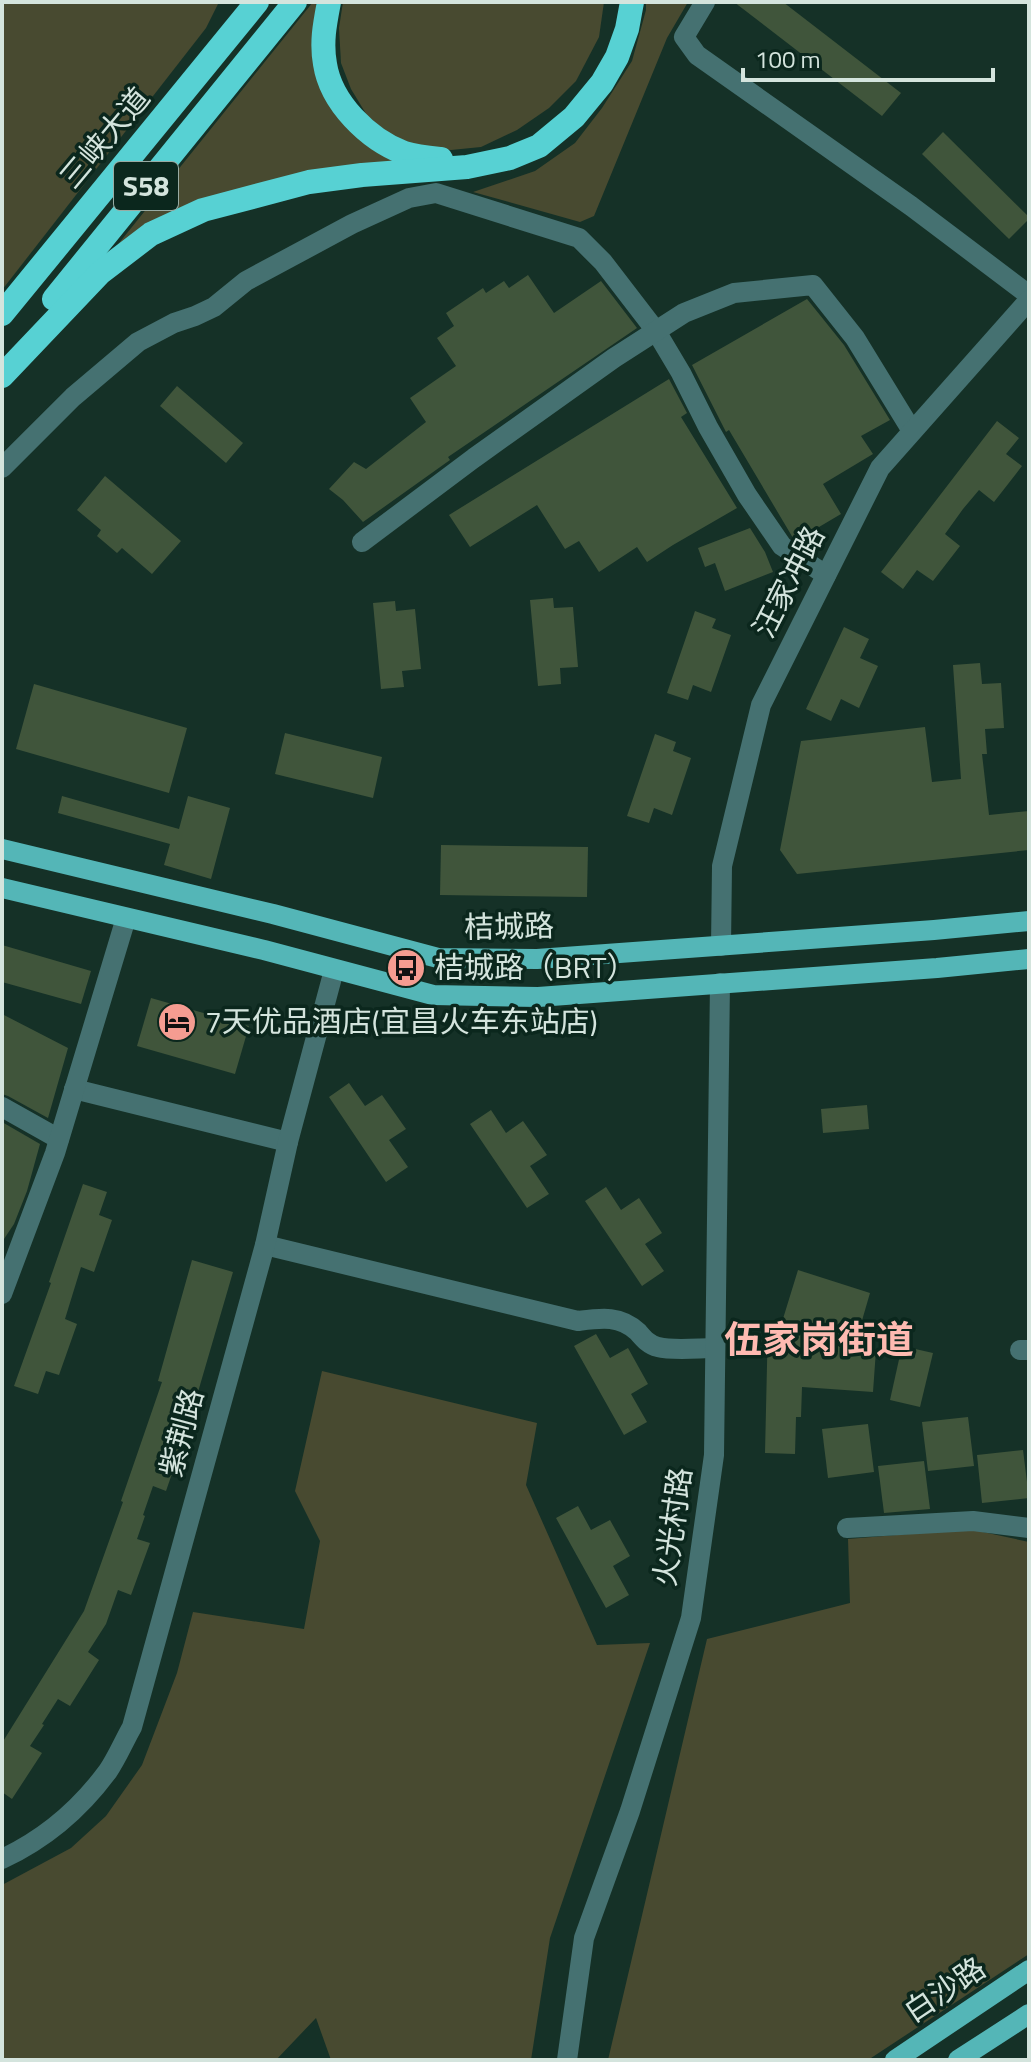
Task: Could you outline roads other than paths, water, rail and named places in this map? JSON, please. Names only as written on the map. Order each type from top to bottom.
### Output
[{"type":"highway","points":[[217,52],[238,2]]},
{"type":"highway","name":"三峡大道","points":[[2,314],[257,2]]},
{"type":"highway","name":"三峡大道","points":[[2,374],[45,311],[295,2]]},
{"type":"highway","points":[[329,2],[323,32],[325,66],[339,100],[360,125],[405,153],[455,159],[486,154],[517,142],[546,124],[581,91],[604,56],[618,2]]},
{"type":"highway","points":[[2,374],[100,273],[151,234],[203,210],[309,182],[467,167],[510,158],[539,146],[574,117],[602,83],[617,57],[632,2]]},
{"type":"main road","name":"桔城路","points":[[2,849],[273,914],[438,958],[537,959],[1029,921]]},
{"type":"main road","points":[[2,888],[264,950],[433,995],[538,997],[1029,959]]},
{"type":"main road","name":"白沙路","points":[[895,2060],[1029,1970]]},
{"type":"main road","points":[[958,2060],[1029,2014]]},
{"type":"street","points":[[705,2],[684,37],[697,55],[911,206],[1029,297]]},
{"type":"street","points":[[2,468],[73,397],[138,342],[214,307],[246,281],[352,224],[409,198],[436,193],[579,238],[603,262],[656,331],[747,495],[782,546],[826,575]]},
{"type":"street","points":[[362,542],[614,358],[684,313],[734,293],[813,285],[855,338],[912,431]]},
{"type":"street","name":"汪家冲路","points":[[721,946],[722,866],[761,705],[880,468],[1029,297]]},
{"type":"street","points":[[2,1294],[59,1139],[126,918]]},
{"type":"street","name":"紫荆路","points":[[2,1859],[43,1836],[78,1807],[109,1769],[132,1727],[265,1245],[288,1142],[334,970]]},
{"type":"street","name":"火光村路","points":[[567,2060],[584,1938],[630,1811],[691,1618],[714,1455],[720,983]]},
{"type":"street","points":[[74,1089],[288,1142]]},
{"type":"street","points":[[2,1107],[59,1139]]},
{"type":"street","points":[[265,1245],[578,1321],[607,1317],[622,1321],[646,1342],[659,1347],[715,1348]]},
{"type":"street","points":[[847,1528],[973,1521],[1029,1528]]},
{"type":"place","name":"桔城路（BRT）","points":[[406,968]]},
{"type":"place","name":"7天优品酒店(宜昌火车东站店)","points":[[177,1022]]},
{"type":"district","name":"伍家岗街道","points":[[819,1340]]}]
